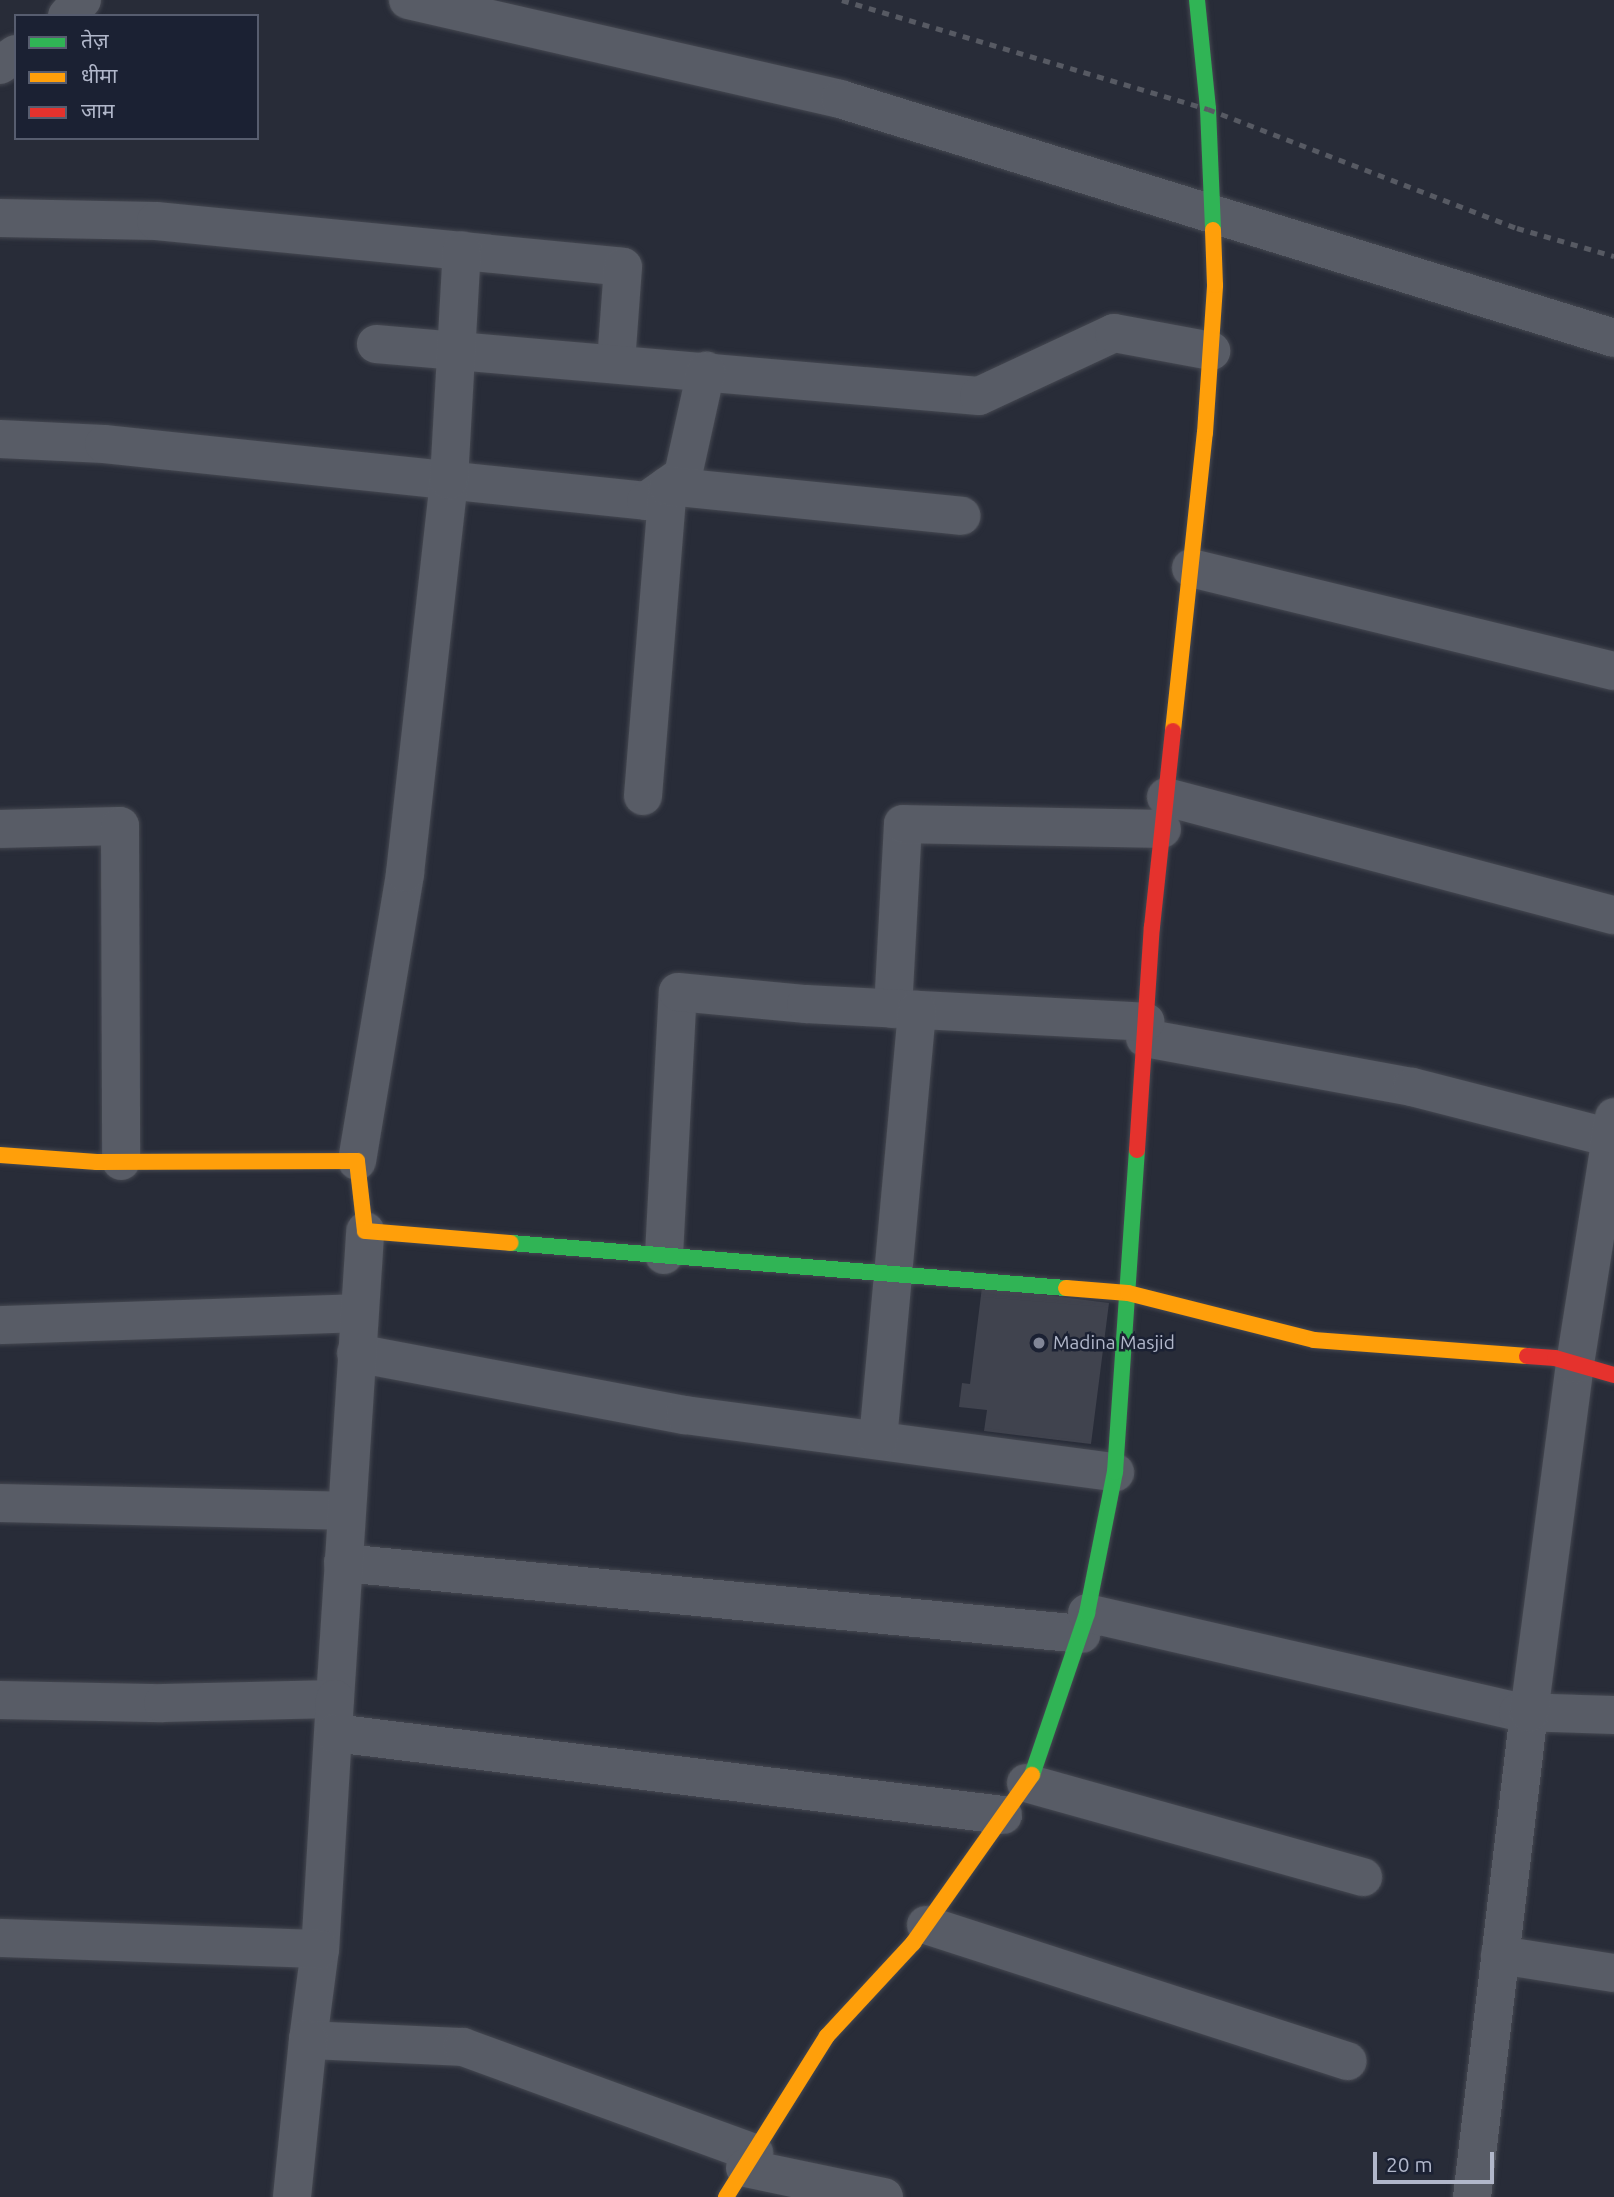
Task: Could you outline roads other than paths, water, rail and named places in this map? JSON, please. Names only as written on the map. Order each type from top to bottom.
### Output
[{"type":"street","points":[[68,14],[82,0]]},
{"type":"street","points":[[408,0],[840,99],[1614,338]]},
{"type":"street","points":[[742,2173],[827,2036],[926,1925],[1038,1767],[1084,1624],[1115,1472],[1164,813],[1211,351],[1212,215],[1197,0]]},
{"type":"street","points":[[0,218],[156,221],[623,267],[615,363]]},
{"type":"street","points":[[292,2197],[320,1949],[365,1231],[357,1161],[405,873],[449,480],[462,250]]},
{"type":"street","points":[[376,344],[979,396],[1114,333],[1211,351]]},
{"type":"street","points":[[0,439],[104,444],[646,501],[682,475],[706,371]]},
{"type":"street","points":[[668,486],[961,516]]},
{"type":"street","points":[[643,796],[668,486]]},
{"type":"street","points":[[1191,568],[1614,671]]},
{"type":"street","points":[[878,1440],[896,1274],[905,1009],[903,824],[1164,813],[1614,915]]},
{"type":"street","points":[[0,829],[120,825],[121,1161]]},
{"type":"street","points":[[664,1255],[678,992],[1146,1030],[1613,1131],[1575,1364],[1529,1713],[1472,2197]]},
{"type":"street","points":[[0,1155],[121,1161],[357,1161]]},
{"type":"street","points":[[365,1231],[1128,1293],[1314,1340],[1555,1358],[1614,1375]]},
{"type":"street","points":[[0,1325],[359,1313]]},
{"type":"street","points":[[356,1353],[685,1415],[1115,1472]]},
{"type":"street","points":[[0,1503],[346,1511]]},
{"type":"street","points":[[343,1563],[1084,1624],[1529,1713],[1614,1715]]},
{"type":"street","points":[[0,1700],[163,1703],[334,1716],[1003,1815]]},
{"type":"street","points":[[1026,1783],[1363,1877]]},
{"type":"street","points":[[926,1925],[1348,2061]]},
{"type":"street","points":[[0,1938],[320,1949]]},
{"type":"street","points":[[1500,1955],[1614,1973]]},
{"type":"street","points":[[308,2040],[463,2047],[742,2173],[884,2197]]},
{"type":"railway","points":[[842,0],[1208,109],[1517,228],[1614,256]]},
{"type":"place","name":"Madina Masjid","points":[[1039,1343]]}]
